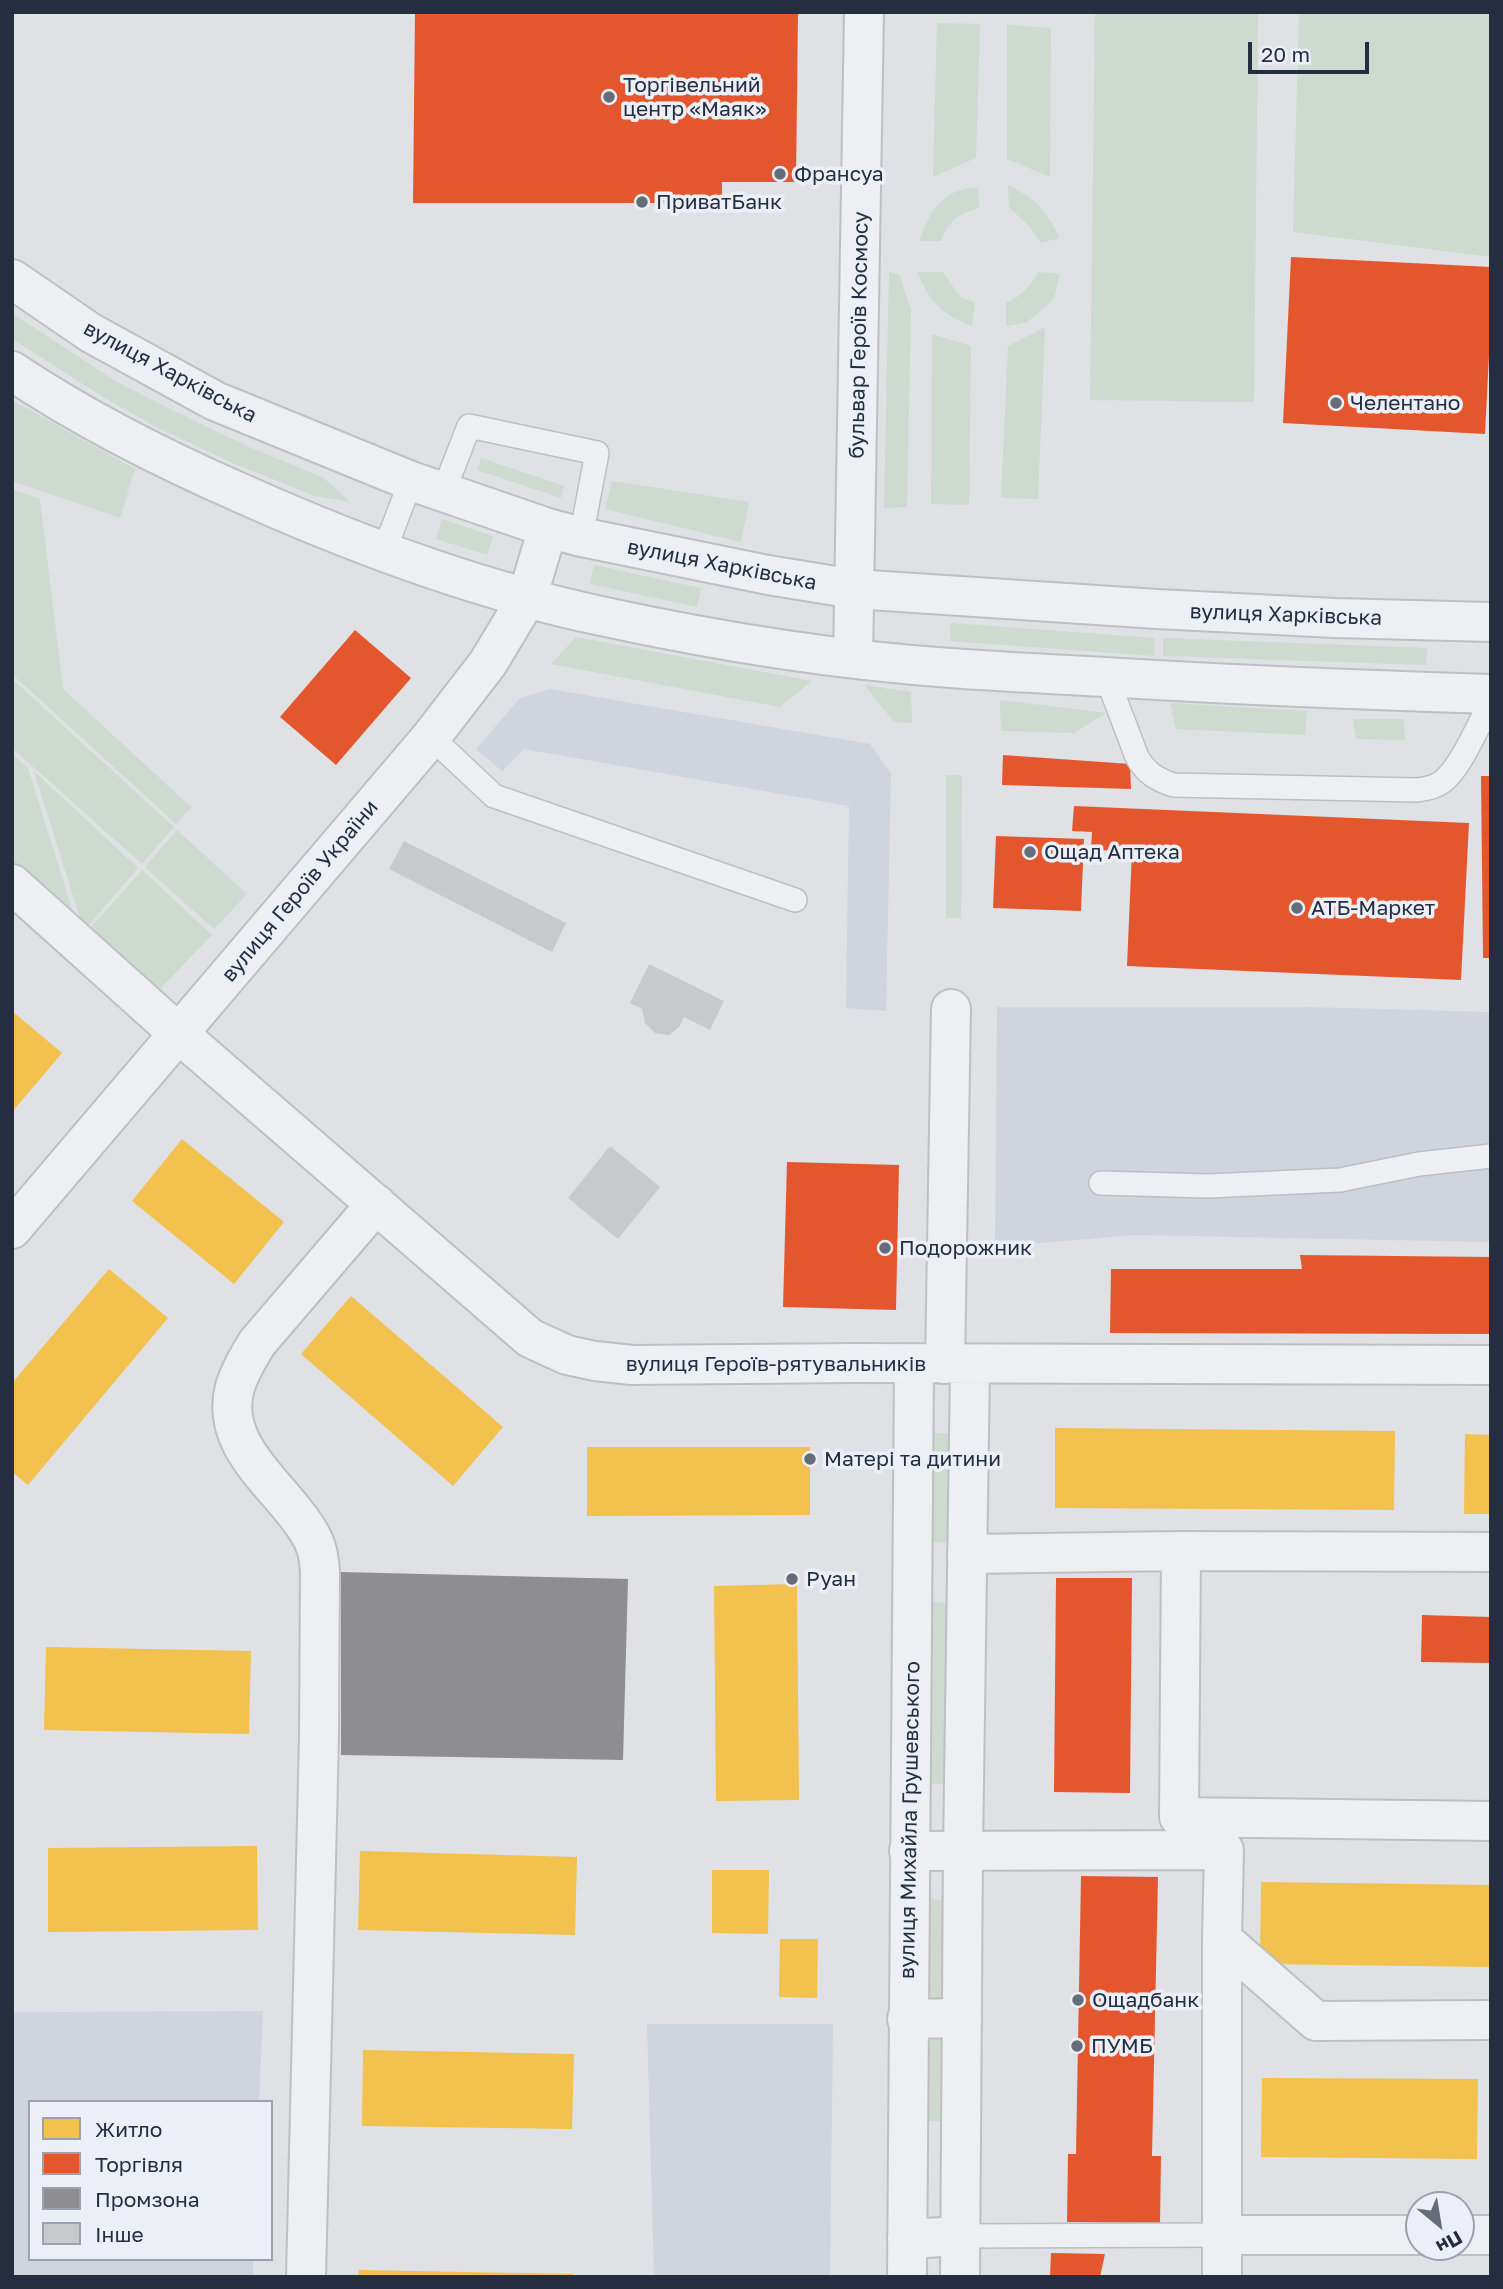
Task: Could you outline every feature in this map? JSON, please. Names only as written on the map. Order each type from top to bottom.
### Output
[{"type":"street","name":"бульвар Героїв Космосу","points":[[853,658],[864,12]]},
{"type":"street","name":"вулиця Харківська","points":[[12,279],[91,333],[215,401],[427,487],[564,533],[768,575],[854,589],[1157,609],[1491,622]]},
{"type":"street","points":[[12,371],[48,395],[166,460],[292,516],[384,551],[527,598],[599,616],[727,640],[948,668],[1321,689],[1491,694]]},
{"type":"street","name":"вулиця Героїв України","points":[[12,1229],[431,737],[488,663],[564,533]]},
{"type":"street","name":"вулиця Героїв-рятувальників","points":[[12,884],[179,1034],[530,1338],[567,1355],[632,1365],[1491,1365]]},
{"type":"street","points":[[951,1009],[943,1364],[967,1554],[960,2277]]},
{"type":"street","points":[[306,2277],[319,1736],[320,1572],[318,1551],[308,1531],[246,1451],[235,1428],[233,1406],[239,1377],[257,1343],[376,1204]]},
{"type":"street","name":"вулиця Михайла Грушевського","points":[[906,2277],[909,1851],[943,1364]]},
{"type":"street","points":[[967,1554],[1181,1551],[1491,1552]]},
{"type":"street","points":[[1181,1551],[1179,1817],[1491,1821]]},
{"type":"street","points":[[909,1851],[1224,1850],[1222,2277]]},
{"type":"street","points":[[1222,1939],[1316,2021],[1491,2020]]},
{"type":"street","points":[[907,2019],[962,2018]]},
{"type":"street","points":[[1222,2235],[1405,2235]]},
{"type":"street","points":[[907,2239],[961,2236]]},
{"type":"lane","points":[[384,551],[469,426],[597,453],[564,533]]},
{"type":"lane","points":[[1107,678],[1144,770],[1173,785],[1416,790],[1433,787],[1444,781],[1455,768],[1491,702]]},
{"type":"lane","points":[[431,737],[495,796],[795,900]]},
{"type":"lane","points":[[1101,1183],[1208,1186],[1340,1180],[1419,1164],[1491,1156]]},
{"type":"lane","points":[[961,2236],[1222,2235]]},
{"type":"shaded area","points":[[1095,12],[1258,12],[1254,402],[1090,400]]},
{"type":"shaded area","points":[[1299,12],[1491,12],[1491,257],[1293,232]]},
{"type":"shaded area","points":[[937,23],[980,24],[976,158],[933,177]]},
{"type":"shaded area","points":[[1007,25],[1051,28],[1050,177],[1007,159]]},
{"type":"shaded area","points":[[1008,185],[1039,206],[1060,238],[1041,243],[1031,228],[1009,207]]},
{"type":"shaded area","points":[[978,187],[979,208],[955,219],[941,241],[919,241],[933,211],[946,197]]},
{"type":"shaded area","points":[[889,272],[899,274],[911,310],[907,507],[884,508]]},
{"type":"shaded area","points":[[917,272],[943,272],[960,297],[975,302],[972,326],[938,306]]},
{"type":"shaded area","points":[[1038,272],[1060,274],[1054,298],[1027,322],[1006,326],[1006,303],[1025,290]]},
{"type":"shaded area","points":[[12,313],[117,382],[247,446],[324,478],[350,502],[315,496],[237,465],[156,427],[12,339]]},
{"type":"shaded area","points":[[1045,327],[1038,499],[1001,498],[1008,346]]},
{"type":"shaded area","points":[[932,334],[971,346],[969,505],[931,504]]},
{"type":"shaded area","points":[[12,400],[135,469],[120,518],[12,481]]},
{"type":"shaded area","points":[[481,458],[564,486],[561,498],[477,470]]},
{"type":"shaded area","points":[[612,481],[749,502],[741,542],[605,509]]},
{"type":"shaded area","points":[[12,489],[40,499],[63,689],[191,807],[176,824],[12,674]]},
{"type":"shaded area","points":[[442,519],[493,536],[487,555],[436,539]]},
{"type":"shaded area","points":[[594,565],[701,588],[697,607],[590,584]]},
{"type":"shaded area","points":[[951,623],[1155,638],[1154,656],[950,641]]},
{"type":"shaded area","points":[[576,637],[812,681],[780,707],[551,664]]},
{"type":"shaded area","points":[[1163,638],[1427,648],[1426,665],[1163,656]]},
{"type":"shaded area","points":[[12,679],[174,827],[142,864],[12,748]]},
{"type":"shaded area","points":[[864,685],[911,692],[912,723],[894,722]]},
{"type":"shaded area","points":[[550,689],[870,744],[891,773],[886,1011],[846,1008],[849,806],[524,749],[502,771],[476,749],[520,698]]},
{"type":"shaded area","points":[[1000,700],[1106,713],[1074,733],[1001,731]]},
{"type":"shaded area","points":[[1170,703],[1307,711],[1305,735],[1176,729]]},
{"type":"shaded area","points":[[1353,719],[1404,719],[1405,740],[1356,739]]},
{"type":"shaded area","points":[[12,753],[28,768],[80,935],[12,874]]},
{"type":"shaded area","points":[[34,771],[138,868],[84,931]]},
{"type":"shaded area","points":[[946,775],[962,775],[961,918],[946,918]]},
{"type":"shaded area","points":[[177,830],[247,894],[214,929],[145,867]]},
{"type":"shaded area","points":[[142,870],[212,935],[153,996],[85,934]]},
{"type":"shaded area","points":[[997,1007],[1307,1007],[1491,1012],[1491,1242],[1134,1235],[1017,1245],[995,1242]]},
{"type":"shaded area","points":[[934,1433],[954,1433],[950,1543],[931,1542]]},
{"type":"shaded area","points":[[931,1602],[951,1603],[946,1784],[927,1784]]},
{"type":"shaded area","points":[[930,1899],[946,1900],[942,2009],[928,2009]]},
{"type":"shaded area","points":[[263,2011],[259,2100],[28,2100],[28,2261],[253,2261],[253,2277],[12,2277],[12,2012]]},
{"type":"shaded area","points":[[647,2024],[833,2024],[830,2277],[654,2277]]},
{"type":"shaded area","points":[[928,2029],[944,2029],[941,2121],[926,2121]]},
{"type":"building: Житло","points":[[12,1011],[62,1053],[12,1112]]},
{"type":"building: Житло","points":[[182,1139],[284,1222],[234,1284],[132,1201]]},
{"type":"building: Житло","points":[[109,1269],[168,1318],[28,1485],[12,1472],[12,1383]]},
{"type":"building: Житло","points":[[351,1296],[503,1427],[453,1486],[301,1354]]},
{"type":"building: Житло","points":[[1055,1428],[1395,1431],[1394,1510],[1055,1508]]},
{"type":"building: Житло","points":[[1465,1434],[1491,1435],[1491,1514],[1464,1514]]},
{"type":"building: Житло","points":[[587,1447],[810,1447],[810,1515],[587,1516]]},
{"type":"building: Житло","points":[[797,1584],[799,1800],[716,1801],[714,1586]]},
{"type":"building: Житло","points":[[46,1647],[251,1651],[249,1734],[44,1730]]},
{"type":"building: Житло","points":[[257,1846],[258,1930],[48,1932],[48,1848]]},
{"type":"building: Житло","points":[[360,1851],[577,1857],[575,1935],[358,1930]]},
{"type":"building: Житло","points":[[712,1870],[769,1870],[768,1934],[712,1933]]},
{"type":"building: Житло","points":[[1261,1882],[1491,1885],[1491,1967],[1260,1964]]},
{"type":"building: Житло","points":[[780,1939],[818,1939],[817,1998],[779,1997]]},
{"type":"building: Житло","points":[[363,2050],[574,2054],[572,2129],[362,2126]]},
{"type":"building: Житло","points":[[1262,2078],[1478,2079],[1477,2159],[1261,2157]]},
{"type":"building: Житло","points":[[359,2270],[573,2274],[573,2277],[358,2277]]},
{"type":"building: Торгівля","name":"Торгівельний центр «Маяк»","points":[[415,12],[798,12],[796,182],[722,182],[722,203],[413,203]]},
{"type":"building: Торгівля","points":[[1291,257],[1491,267],[1485,434],[1283,423]]},
{"type":"building: Торгівля","points":[[355,630],[411,678],[336,765],[280,717]]},
{"type":"building: Торгівля","points":[[1003,755],[1130,764],[1131,789],[1002,785]]},
{"type":"building: Торгівля","points":[[1481,776],[1491,776],[1491,958],[1483,958]]},
{"type":"building: Торгівля","name":"АТБ-Маркет","points":[[1074,806],[1469,823],[1461,980],[1127,966],[1132,851],[1091,850],[1092,832],[1072,831]]},
{"type":"building: Торгівля","points":[[996,836],[1084,839],[1081,911],[993,908]]},
{"type":"building: Торгівля","points":[[787,1162],[899,1165],[896,1310],[783,1307]]},
{"type":"building: Торгівля","points":[[1300,1255],[1491,1257],[1491,1334],[1110,1333],[1111,1269],[1302,1269]]},
{"type":"building: Торгівля","points":[[1056,1578],[1132,1578],[1130,1793],[1054,1792]]},
{"type":"building: Торгівля","points":[[1422,1615],[1491,1617],[1491,1663],[1421,1662]]},
{"type":"building: Торгівля","points":[[1081,1876],[1158,1877],[1152,2156],[1161,2156],[1160,2223],[1067,2222],[1068,2154],[1076,2154]]},
{"type":"building: Торгівля","points":[[1051,2253],[1105,2254],[1100,2277],[1050,2277]]},
{"type":"building: Промзона","points":[[341,1572],[628,1579],[623,1760],[341,1755]]},
{"type":"building: Інше","points":[[404,841],[566,923],[552,952],[389,869]]},
{"type":"building: Інше","points":[[649,964],[724,1001],[710,1030],[684,1017],[679,1027],[669,1035],[655,1033],[645,1023],[642,1009],[630,1003]]},
{"type":"building: Інше","points":[[610,1146],[660,1187],[618,1239],[568,1198]]},
{"type":"place","name":"Торгівельний центр «Маяк»","points":[[609,97]]},
{"type":"place","name":"Франсуа","points":[[780,174]]},
{"type":"place","name":"ПриватБанк","points":[[642,202]]},
{"type":"place","name":"Челентано","points":[[1336,403]]},
{"type":"place","name":"Ощад Аптека","points":[[1030,852]]},
{"type":"place","name":"АТБ-Маркет","points":[[1297,908]]},
{"type":"place","name":"Подорожник","points":[[885,1248]]},
{"type":"place","name":"Матері та дитини","points":[[810,1459]]},
{"type":"place","name":"Руан","points":[[792,1579]]},
{"type":"place","name":"Ощадбанк","points":[[1078,2000]]},
{"type":"place","name":"ПУМБ","points":[[1077,2046]]}]
